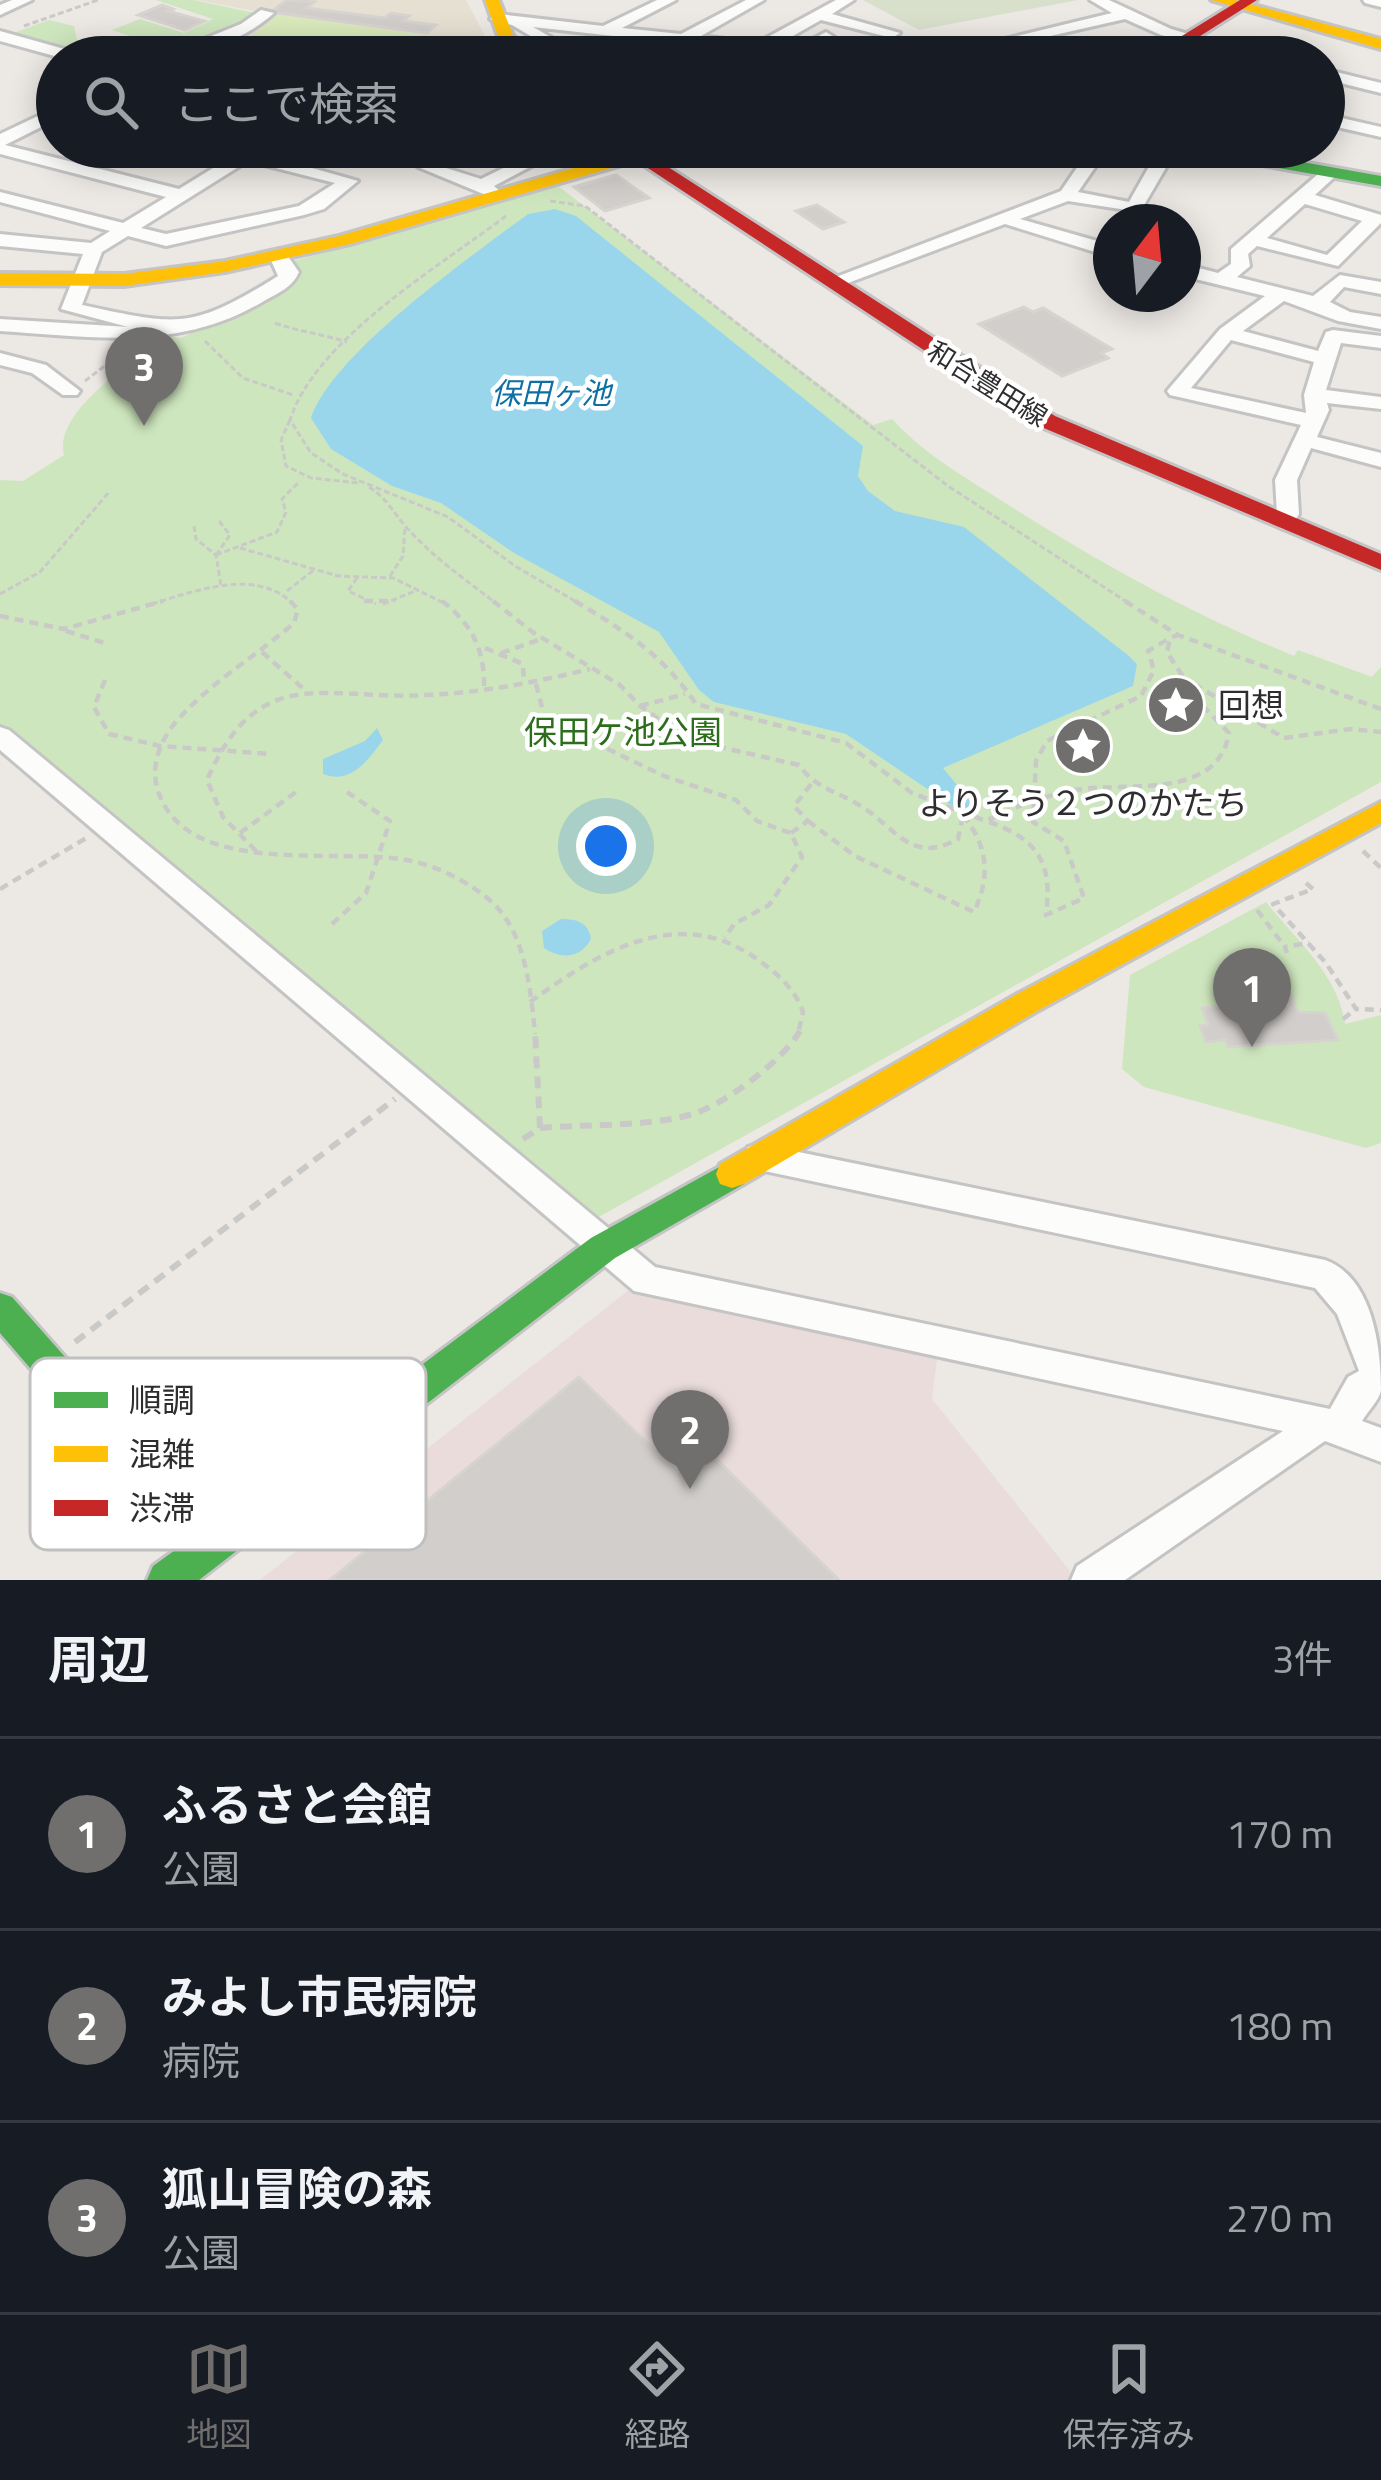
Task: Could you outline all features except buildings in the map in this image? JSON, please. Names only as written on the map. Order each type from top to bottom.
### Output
[{"type":"street","points":[[0,10],[25,0]]},
{"type":"street","points":[[608,29],[669,0]]},
{"type":"street","points":[[722,0],[751,3]]},
{"type":"street","points":[[780,36],[847,0]]},
{"type":"street","points":[[1097,0],[1181,36]]},
{"type":"street","points":[[1370,0],[1381,3]]},
{"type":"street","points":[[1189,36],[1236,2],[1381,44]]},
{"type":"street","points":[[690,36],[751,3]]},
{"type":"street","points":[[495,9],[669,36]]},
{"type":"street","points":[[495,9],[511,36]]},
{"type":"street","points":[[495,9],[542,36]]},
{"type":"street","points":[[222,36],[266,13]]},
{"type":"street","points":[[1029,36],[1125,14]]},
{"type":"street","points":[[818,15],[892,33]]},
{"type":"street","points":[[0,36],[36,46]]},
{"type":"street","points":[[1345,79],[1381,88]]},
{"type":"street","points":[[0,145],[36,124]]},
{"type":"street","points":[[1345,124],[1381,132]]},
{"type":"street","points":[[0,145],[36,155]]},
{"type":"street","points":[[84,168],[182,195]]},
{"type":"street","points":[[0,240],[94,249],[226,168]]},
{"type":"street","points":[[0,197],[166,240],[318,206],[349,181],[307,168]]},
{"type":"street","points":[[429,168],[497,196]]},
{"type":"street","points":[[497,196],[532,168]]},
{"type":"street","points":[[0,279],[81,282],[202,272],[497,196],[580,168]]},
{"type":"street","name":"和合豊田線","points":[[656,168],[1046,421],[1381,563]]},
{"type":"street","points":[[1067,195],[1086,168]]},
{"type":"street","points":[[833,282],[1067,195],[1134,208],[1157,168]]},
{"type":"street","points":[[1308,168],[1376,174]]},
{"type":"street","points":[[1220,280],[1241,266],[1238,254],[1331,172]]},
{"type":"street","points":[[1258,241],[1330,262],[1376,219],[1304,198]]},
{"type":"street","points":[[1012,222],[1093,246]]},
{"type":"street","points":[[94,249],[71,309],[153,330]]},
{"type":"street","points":[[0,325],[182,330],[203,324],[287,280],[290,272],[278,256]]},
{"type":"street","points":[[1201,275],[1317,303],[1345,317],[1381,322]]},
{"type":"street","points":[[1317,303],[1340,281],[1381,288]]},
{"type":"street","points":[[1281,294],[1227,333],[1177,391],[1309,430],[1381,460]]},
{"type":"street","points":[[1227,333],[1327,359]]},
{"type":"street","points":[[1283,522],[1288,514],[1286,480],[1318,410],[1314,394],[1333,336],[1381,342]]},
{"type":"street","points":[[0,359],[39,369],[70,391]]},
{"type":"street","points":[[1314,394],[1381,403]]},
{"type":"street","points":[[0,736],[646,1280],[1329,1426],[1381,1445]]},
{"type":"street","points":[[426,1383],[603,1248],[1028,1002],[1381,811]]},
{"type":"street","points":[[760,1156],[1325,1275],[1351,1305],[1380,1377],[1360,1389],[1329,1426],[1091,1580]]},
{"type":"street","points":[[0,1308],[45,1358]]},
{"type":"street","points":[[167,1580],[207,1550]]},
{"type":"path","points":[[19,28],[98,0]]},
{"type":"path","points":[[303,480],[290,470],[281,450],[296,396],[322,362],[497,196]]},
{"type":"path","points":[[537,202],[585,206],[948,486],[1178,635],[1381,709]]},
{"type":"path","points":[[275,323],[313,338],[323,334],[347,341]]},
{"type":"path","points":[[203,324],[204,339],[229,370],[268,393],[296,396]]},
{"type":"path","points":[[70,391],[153,330]]},
{"type":"path","points":[[290,420],[311,453],[387,498],[405,526],[439,559],[542,638],[620,685],[640,706],[689,740],[799,765],[812,782],[861,806],[906,844],[940,849],[958,839],[963,815]]},
{"type":"path","points":[[216,555],[269,538],[286,525],[285,491],[303,480],[362,483],[448,518],[515,566],[661,656],[685,694],[712,712],[846,743],[912,793],[1018,831],[1044,854],[1052,881],[1046,915],[1084,898],[1064,841],[1033,822],[1036,761],[1047,741],[1141,696],[1154,670],[1148,651],[1178,635]]},
{"type":"path","points":[[0,594],[15,590],[51,562],[110,491]]},
{"type":"path","points":[[216,555],[230,535],[219,521]]},
{"type":"path","points":[[194,526],[196,538],[216,555],[221,586]]},
{"type":"path","points":[[390,576],[403,556],[405,526]]},
{"type":"path","points":[[240,548],[270,549],[315,568],[357,578],[390,576],[449,606],[474,628],[485,649],[484,689]]},
{"type":"path","points":[[286,592],[315,568]]},
{"type":"path","points":[[357,578],[348,592],[375,606],[385,606],[416,590]]},
{"type":"path","points":[[60,630],[221,586],[263,582],[286,592],[298,608],[294,623],[191,708],[160,746],[154,775],[160,801],[176,821],[217,847],[380,856],[440,872],[501,912],[515,940],[530,1002],[540,1128]]},
{"type":"path","points":[[0,616],[108,644]]},
{"type":"path","points":[[501,653],[542,638]]},
{"type":"path","points":[[986,821],[1035,799],[1102,786],[1165,786],[1202,775],[1228,746],[1229,733],[1200,704],[1190,681],[1167,652],[1170,638]]},
{"type":"path","points":[[485,649],[523,664],[524,683]]},
{"type":"path","points":[[262,652],[308,692]]},
{"type":"path","points":[[256,851],[223,817],[207,780],[217,753],[253,712],[283,697],[308,692],[413,698],[536,682],[590,669]]},
{"type":"path","points":[[105,680],[94,706],[100,724],[123,740],[217,753],[271,754]]},
{"type":"path","points":[[1190,681],[1284,737],[1351,729],[1381,732]]},
{"type":"path","points":[[536,682],[545,719],[664,776],[736,800],[757,820],[791,833],[802,857],[769,905],[734,924],[725,938]]},
{"type":"path","points":[[640,706],[685,694]]},
{"type":"path","points":[[812,782],[794,806],[838,851],[907,880],[940,903],[974,912],[984,892],[988,858],[977,831],[963,815]]},
{"type":"path","points":[[332,924],[352,914],[367,896],[390,821],[347,791]]},
{"type":"path","points":[[240,833],[296,792]]},
{"type":"path","points":[[791,833],[808,821]]},
{"type":"path","points":[[0,889],[106,826]]},
{"type":"path","points":[[1355,842],[1381,868]]},
{"type":"path","points":[[1298,875],[1313,889],[1273,904],[1356,1009]]},
{"type":"path","points":[[1249,902],[1274,927],[1286,950],[1309,944]]},
{"type":"path","points":[[499,1157],[540,1128],[689,1115],[711,1106],[788,1050],[803,1028],[804,1010],[771,968],[725,938],[686,932],[631,940],[592,958],[530,1002]]},
{"type":"path","points":[[1356,1009],[1380,1008]]},
{"type":"path","points":[[1343,1019],[1356,1009]]},
{"type":"path","points":[[54,1358],[414,1084]]},
{"type":"shaded area","points":[[196,0],[466,0],[485,36],[218,36],[266,13]]},
{"type":"shaded area","points":[[629,1290],[937,1359],[932,1399],[1077,1580],[260,1580],[298,1550],[426,1550],[426,1450]]},
{"type":"green space","points":[[156,0],[193,0],[255,13],[240,25],[211,36],[130,36],[112,30],[140,19],[184,33],[213,19]]},
{"type":"green space","points":[[863,0],[1078,0],[919,30]]},
{"type":"green space","points":[[278,15],[431,36],[253,36]]},
{"type":"green space","points":[[49,20],[74,26],[76,36],[36,36],[36,42],[8,35]]},
{"type":"green space","name":"保田ケ池公園","points":[[558,186],[873,425],[892,419],[948,466],[1080,549],[1183,605],[1294,656],[1298,650],[1372,677],[1381,667],[1381,782],[595,1219],[0,730],[0,480],[23,481],[64,455],[71,421],[100,388],[167,336],[181,338],[293,282],[290,262]]},
{"type":"green space","points":[[1266,902],[1325,974],[1345,1024],[1381,1015],[1381,1143],[1366,1148],[1144,1087],[1122,1069],[1130,975]]},
{"type":"water","name":"保田ヶ池","points":[[555,209],[576,216],[863,446],[858,476],[868,491],[895,511],[964,527],[1129,656],[1137,664],[1133,686],[943,768],[974,806],[963,813],[846,734],[714,702],[699,690],[659,632],[514,553],[441,503],[392,486],[331,449],[311,418],[346,365],[472,255],[528,214]]},
{"type":"water","points":[[377,728],[383,740],[358,769],[342,776],[323,774],[323,759],[365,741]]},
{"type":"water","points":[[561,919],[581,923],[590,933],[587,945],[576,953],[564,955],[544,948],[542,931]]},
{"type":"traffic: fast","points":[[1307,168],[1381,181]]},
{"type":"traffic: fast","points":[[426,1383],[603,1248],[732,1174]]},
{"type":"traffic: fast","points":[[0,1308],[44,1358]]},
{"type":"traffic: fast","points":[[167,1580],[206,1550]]},
{"type":"traffic: slow","points":[[492,0],[506,36]]},
{"type":"traffic: slow","points":[[1218,0],[1381,44]]},
{"type":"traffic: slow","points":[[0,279],[124,280],[225,267],[344,240],[592,168]]},
{"type":"traffic: slow","points":[[732,1174],[1028,1002],[1381,811]]},
{"type":"traffic: jam","points":[[1191,36],[1250,0]]},
{"type":"traffic: jam","points":[[657,168],[1047,421],[1381,563]]},
{"type":"place","name":"狐山冒険の森","points":[[144,426]]},
{"type":"place","name":"回想","points":[[1176,705]]},
{"type":"place","name":"よりそう２つのかたち","points":[[1083,746]]},
{"type":"place","name":"ふるさと会館","points":[[1252,1047]]},
{"type":"place","name":"みよし市民病院","points":[[690,1489]]}]
